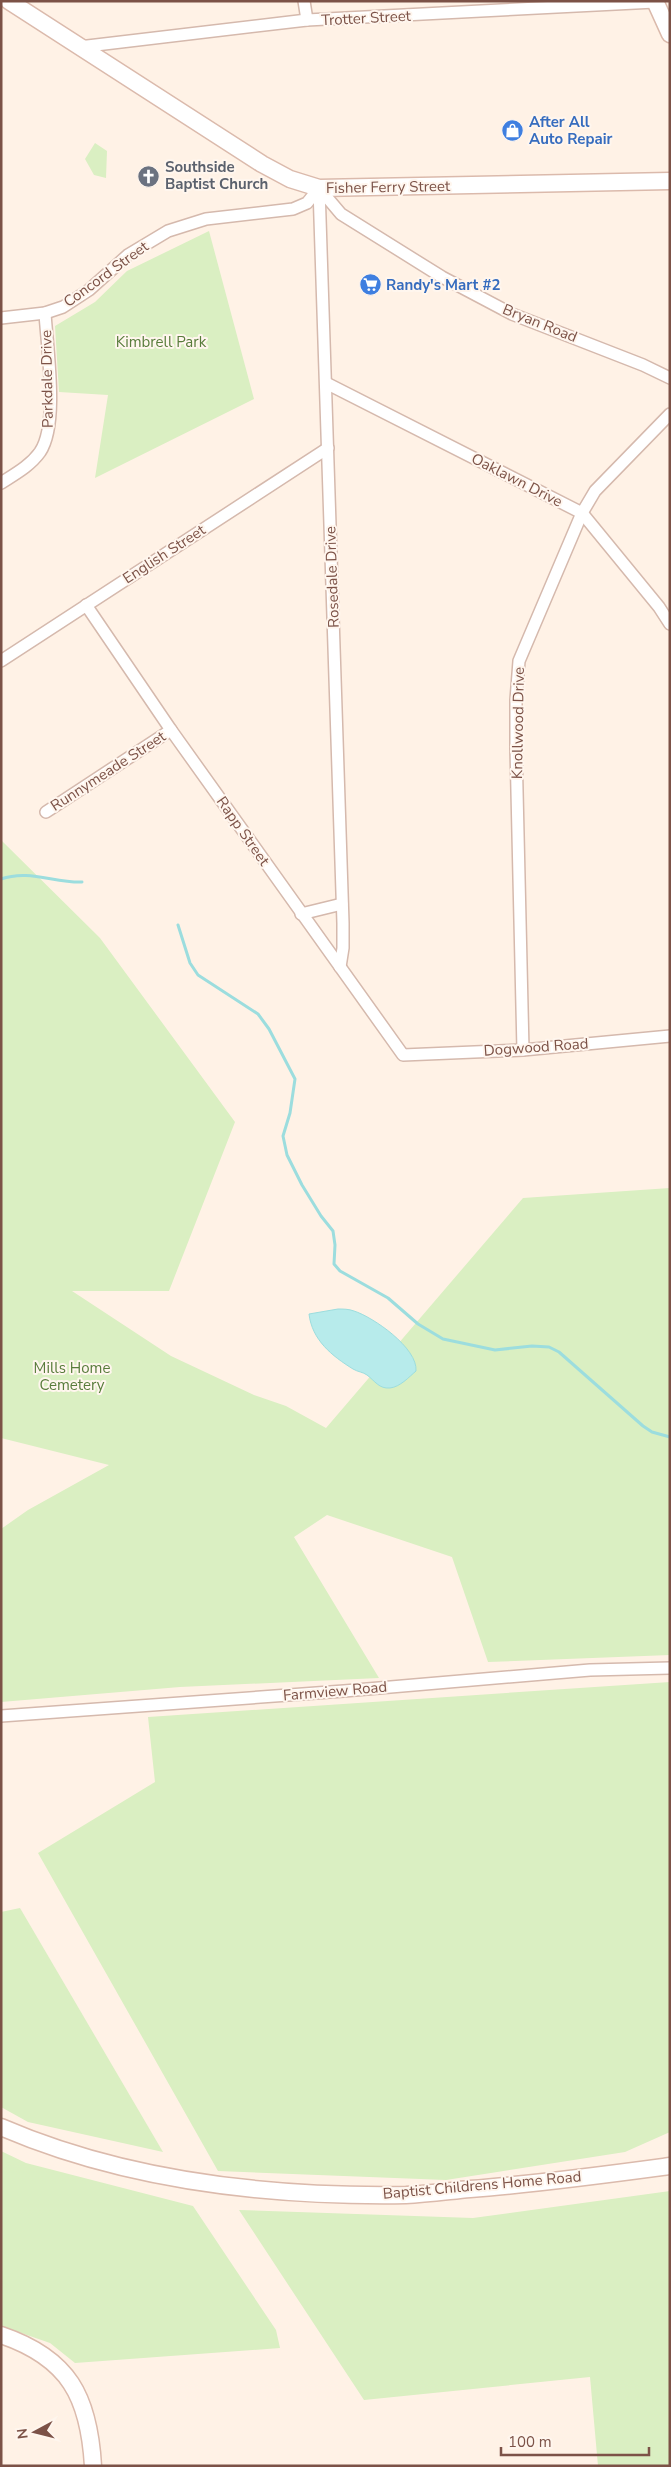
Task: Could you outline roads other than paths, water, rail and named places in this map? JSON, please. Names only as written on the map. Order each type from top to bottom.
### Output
[{"type":"street","name":"Fisher Ferry Street","points":[[9,1],[262,164],[290,179],[319,188],[670,181]]},
{"type":"street","points":[[304,1],[307,20]]},
{"type":"street","name":"Trotter Street","points":[[78,47],[307,20],[655,2]]},
{"type":"street","points":[[655,2],[670,34]]},
{"type":"street","name":"Concord Street","points":[[1,318],[45,313],[76,299],[128,255],[168,231],[206,219],[293,209],[307,203],[319,188]]},
{"type":"street","name":"Bryan Road","points":[[319,188],[341,214],[442,277],[512,314],[643,365],[670,378]]},
{"type":"street","name":"Rosedale Drive","points":[[319,188],[342,904],[343,948],[340,967]]},
{"type":"street","name":"Parkdale Drive","points":[[1,484],[34,460],[47,438],[50,412],[45,313]]},
{"type":"street","name":"Oaklawn Drive","points":[[326,383],[582,514],[659,607],[670,624]]},
{"type":"street","name":"Knollwood Drive","points":[[523,1050],[516,738],[519,661],[582,514],[595,491],[670,414]]},
{"type":"street","name":"English Street","points":[[1,661],[328,448]]},
{"type":"street","name":"Rapp Street","points":[[86,605],[171,730],[402,1056]]},
{"type":"street","name":"Runnymeade Street","points":[[46,812],[171,730]]},
{"type":"street","points":[[301,914],[342,904]]},
{"type":"street","name":"Dogwood Road","points":[[402,1056],[523,1050],[670,1036]]},
{"type":"street","name":"Farmview Road","points":[[1,1716],[354,1690],[590,1670],[670,1668]]},
{"type":"street","name":"Baptist Childrens Home Road","points":[[1,2127],[81,2154],[172,2176],[256,2188],[340,2194],[408,2195],[503,2187],[670,2166]]},
{"type":"street","points":[[1,2335],[46,2355],[71,2380],[87,2416],[94,2466]]},
{"type":"water","points":[[338,1309],[362,1314],[393,1335],[410,1353],[415,1362],[416,1371],[397,1386],[386,1388],[338,1359],[324,1346],[314,1332],[309,1314]]},
{"type":"waterway","points":[[1,879],[22,875],[82,882]]},
{"type":"waterway","points":[[178,925],[190,963],[198,975],[258,1014],[269,1029],[295,1079],[290,1113],[283,1136],[287,1155],[302,1185],[321,1216],[333,1231],[335,1245],[334,1264],[340,1271],[388,1298],[418,1324],[443,1339],[495,1350],[532,1346],[549,1347],[559,1352],[643,1426],[652,1432],[670,1437]]},
{"type":"place","name":"After All Auto Repair","points":[[513,131]]},
{"type":"place","name":"Southside Baptist Church","points":[[149,176]]},
{"type":"place","name":"Randy's Mart #2","points":[[370,285]]},
{"type":"park label","name":"Kimbrell Park","points":[[161,342]]},
{"type":"park label","name":"Mills Home Cemetery","points":[[72,1376]]}]
